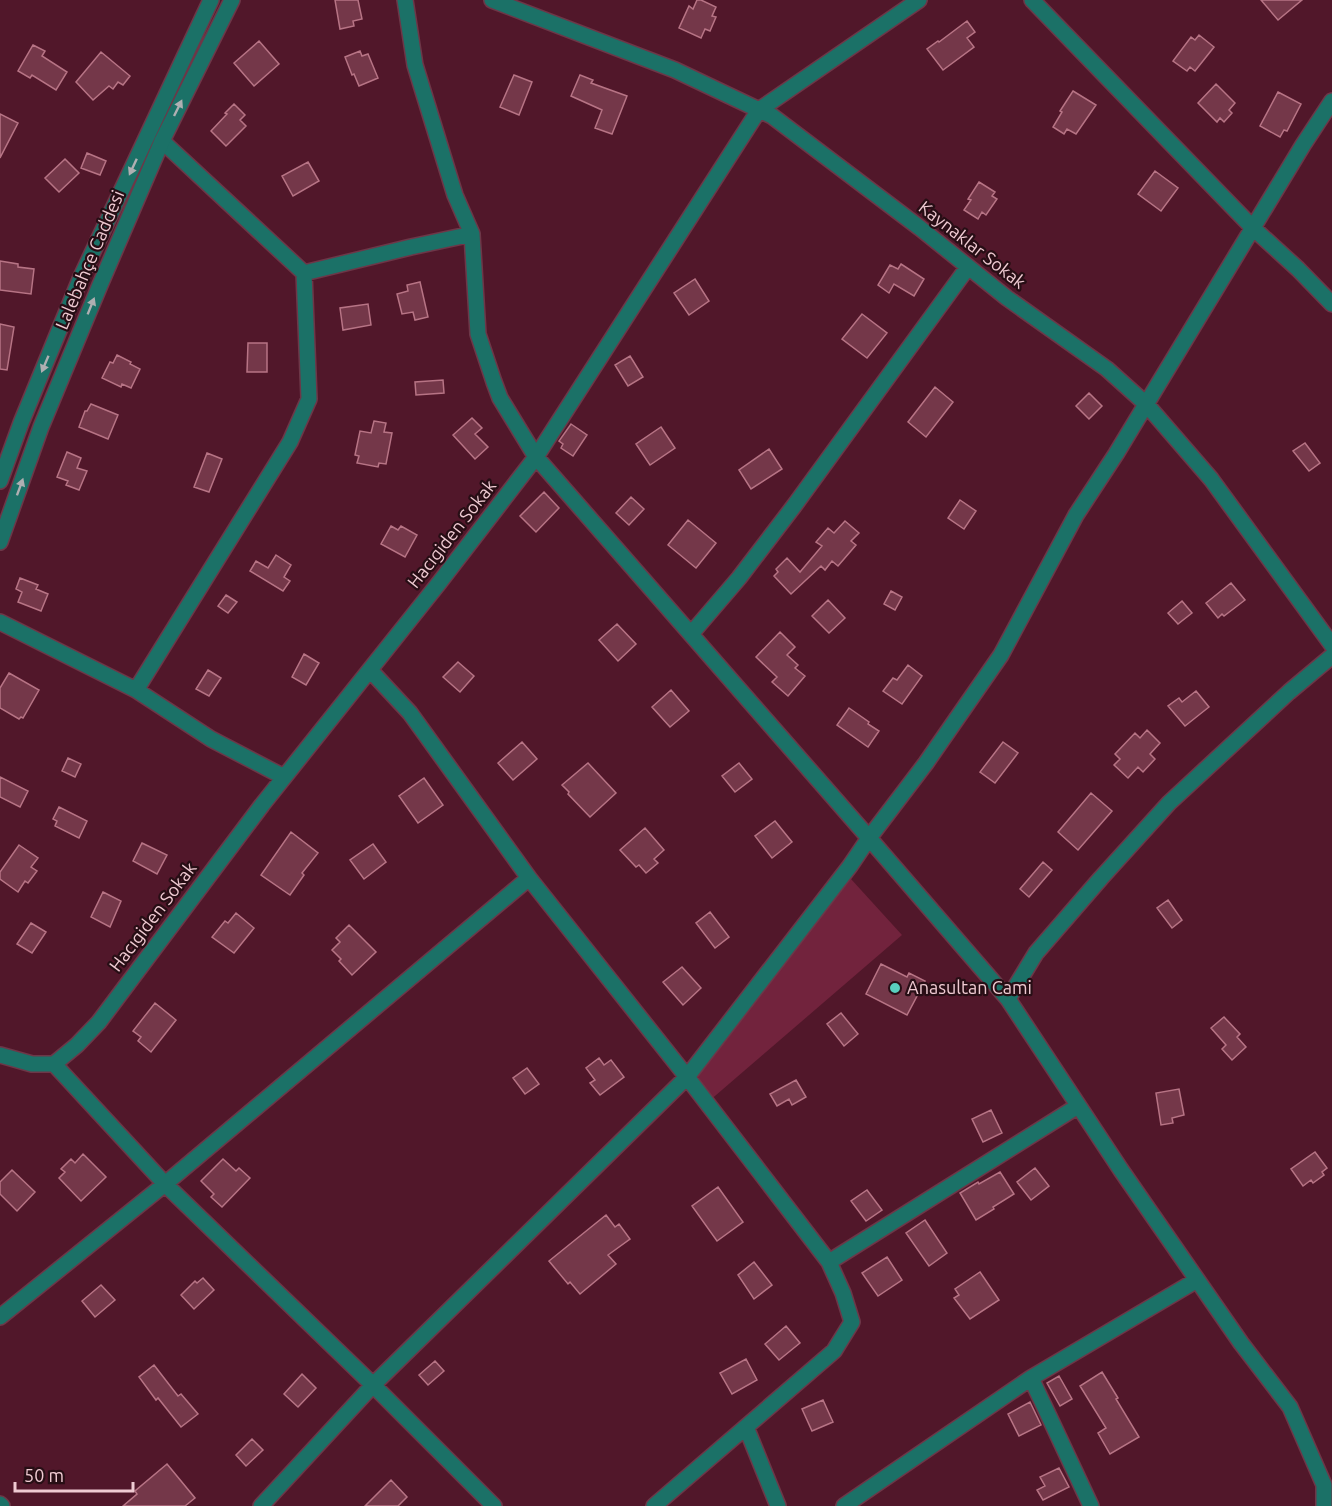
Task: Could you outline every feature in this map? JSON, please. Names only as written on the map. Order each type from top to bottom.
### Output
[{"type":"street","name":"Lalebahçe Caddesi","points":[[0,481],[21,423],[81,277],[212,0]]},
{"type":"street","name":"Lalebahçe Caddesi","points":[[0,543],[41,428],[100,285],[162,141],[232,0]]},
{"type":"street","points":[[405,0],[415,65],[455,195],[472,234],[478,334],[500,398],[536,457],[1008,999],[1127,1179],[1240,1343],[1290,1407],[1328,1482],[1324,1506]]},
{"type":"street","name":"Kaynaklar Sokak","points":[[492,0],[675,70],[772,116],[1007,298],[1107,369],[1147,405],[1211,478],[1332,645]]},
{"type":"street","name":"Hacıgiden Sokak","points":[[54,1064],[77,1045],[99,1022],[262,805],[536,457],[759,110],[919,0]]},
{"type":"street","points":[[1032,0],[1253,228],[1332,304]]},
{"type":"street","points":[[261,1506],[373,1385],[687,1077],[843,875],[926,763],[1001,654],[1076,515],[1147,405],[1303,145],[1332,101]]},
{"type":"street","points":[[136,690],[290,442],[309,399],[304,273],[162,141]]},
{"type":"street","points":[[304,273],[472,234]]},
{"type":"street","points":[[691,634],[739,578],[794,506],[968,267]]},
{"type":"street","points":[[0,622],[136,690],[211,739],[284,777]]},
{"type":"street","points":[[1008,999],[1036,953],[1169,803],[1289,692],[1332,656]]},
{"type":"street","points":[[370,670],[410,713],[529,878],[830,1262],[843,1293],[852,1322],[834,1351],[654,1506]]},
{"type":"street","points":[[0,1317],[165,1184],[529,878]]},
{"type":"street","points":[[0,1055],[32,1064],[54,1064],[165,1184],[373,1385],[494,1506]]},
{"type":"street","points":[[830,1262],[1078,1106]]},
{"type":"street","points":[[844,1506],[1031,1378],[1197,1280]]},
{"type":"street","points":[[1031,1378],[1091,1506]]},
{"type":"street","points":[[746,1427],[778,1506]]},
{"type":"shaded area","points":[[851,879],[902,935],[708,1102],[694,1073]]},
{"type":"building","points":[[335,0],[358,0],[362,19],[353,21],[354,26],[340,29]]},
{"type":"building","points":[[697,0],[716,7],[712,16],[716,17],[710,31],[705,29],[701,38],[679,28],[689,6],[693,9]]},
{"type":"building","points":[[1261,0],[1302,0],[1278,20]]},
{"type":"building","points":[[967,21],[975,32],[967,38],[974,47],[943,70],[927,49]]},
{"type":"building","points":[[1199,35],[1214,47],[1195,71],[1190,67],[1187,71],[1173,61],[1191,37],[1195,40]]},
{"type":"building","points":[[259,41],[279,64],[254,86],[234,63]]},
{"type":"building","points":[[33,45],[45,51],[42,56],[67,72],[56,90],[32,75],[30,78],[18,71]]},
{"type":"building","points":[[360,51],[362,56],[368,54],[378,78],[359,86],[345,57]]},
{"type":"building","points":[[101,52],[130,76],[123,85],[118,82],[113,89],[109,86],[93,100],[76,82]]},
{"type":"building","points":[[514,75],[532,82],[519,115],[500,107]]},
{"type":"building","points":[[580,75],[593,80],[591,83],[627,96],[612,134],[595,128],[602,110],[571,96]]},
{"type":"building","points":[[1216,84],[1235,103],[1229,110],[1232,113],[1224,122],[1220,118],[1217,122],[1198,103]]},
{"type":"building","points":[[1073,91],[1096,105],[1076,134],[1067,129],[1064,134],[1053,127]]},
{"type":"building","points":[[1278,92],[1301,104],[1287,131],[1284,130],[1280,137],[1260,126]]},
{"type":"building","points":[[234,104],[245,115],[240,120],[246,126],[226,146],[211,131]]},
{"type":"building","points":[[0,114],[18,123],[0,158]]},
{"type":"building","points":[[87,153],[106,161],[100,175],[81,168]]},
{"type":"building","points":[[65,159],[79,173],[59,192],[45,178]]},
{"type":"building","points":[[308,162],[319,181],[293,196],[282,176]]},
{"type":"building","points":[[1155,171],[1178,188],[1161,211],[1138,194]]},
{"type":"building","points":[[979,182],[995,192],[992,196],[997,199],[986,215],[982,212],[978,219],[964,210]]},
{"type":"building","points":[[0,261],[34,269],[31,294],[0,290]]},
{"type":"building","points":[[901,264],[924,279],[914,296],[894,284],[889,293],[878,285],[890,265],[898,269]]},
{"type":"building","points":[[695,279],[709,301],[689,315],[674,293]]},
{"type":"building","points":[[420,282],[428,317],[415,320],[413,312],[402,314],[397,294],[408,291],[407,285]]},
{"type":"building","points":[[368,304],[371,325],[343,330],[340,308]]},
{"type":"building","points":[[862,314],[887,333],[867,358],[842,339]]},
{"type":"building","points":[[0,324],[14,327],[7,370],[0,369]]},
{"type":"building","points":[[248,343],[267,343],[267,372],[247,372]]},
{"type":"building","points":[[117,355],[140,369],[131,388],[122,384],[121,387],[102,378],[110,362],[113,363]]},
{"type":"building","points":[[630,356],[643,377],[628,386],[615,365]]},
{"type":"building","points":[[443,380],[444,393],[416,395],[415,382]]},
{"type":"building","points":[[935,387],[953,402],[926,437],[908,422]]},
{"type":"building","points":[[1089,393],[1102,406],[1089,419],[1076,406]]},
{"type":"building","points":[[91,404],[118,415],[108,439],[79,427],[85,411]]},
{"type":"building","points":[[472,418],[482,428],[475,434],[488,447],[475,459],[453,435]]},
{"type":"building","points":[[374,421],[386,423],[384,432],[392,433],[386,464],[379,463],[378,467],[357,463],[359,456],[355,455],[360,431],[371,433]]},
{"type":"building","points":[[571,424],[587,435],[573,456],[561,448],[563,444],[559,441]]},
{"type":"building","points":[[661,427],[675,448],[650,465],[636,444]]},
{"type":"building","points":[[1305,443],[1320,463],[1309,471],[1293,451]]},
{"type":"building","points":[[769,449],[782,469],[751,489],[739,470]]},
{"type":"building","points":[[67,452],[81,458],[77,468],[87,471],[79,490],[66,485],[68,481],[57,477]]},
{"type":"building","points":[[207,453],[222,459],[209,492],[194,487]]},
{"type":"building","points":[[544,492],[559,508],[536,532],[520,516]]},
{"type":"building","points":[[631,497],[644,509],[629,525],[616,513]]},
{"type":"building","points":[[960,500],[976,511],[964,529],[948,518]]},
{"type":"building","points":[[688,520],[716,543],[696,568],[668,545]]},
{"type":"building","points":[[845,521],[859,533],[851,541],[856,545],[838,566],[832,561],[825,570],[821,566],[791,594],[774,576],[778,572],[776,569],[787,558],[800,572],[822,546],[816,542],[828,528],[834,533]]},
{"type":"building","points":[[391,526],[398,530],[401,526],[417,535],[405,557],[381,544]]},
{"type":"building","points":[[276,555],[291,565],[284,577],[290,581],[283,591],[250,571],[256,561],[268,568]]},
{"type":"building","points":[[20,578],[38,585],[36,589],[48,594],[41,611],[18,602],[22,592],[16,589]]},
{"type":"building","points":[[1231,583],[1245,600],[1218,618],[1206,603]]},
{"type":"building","points":[[891,591],[902,597],[895,610],[884,604]]},
{"type":"building","points":[[226,595],[237,602],[228,613],[218,606]]},
{"type":"building","points":[[828,600],[845,618],[829,633],[812,616]]},
{"type":"building","points":[[1182,601],[1192,613],[1178,624],[1168,613]]},
{"type":"building","points":[[617,624],[636,644],[618,661],[599,640]]},
{"type":"building","points":[[780,632],[795,647],[787,655],[798,665],[795,668],[805,676],[788,696],[772,682],[777,677],[756,657]]},
{"type":"building","points":[[304,654],[319,663],[306,685],[292,677]]},
{"type":"building","points":[[458,662],[474,676],[460,692],[443,677]]},
{"type":"building","points":[[908,665],[922,676],[902,704],[883,691],[893,678],[897,680]]},
{"type":"building","points":[[208,670],[221,678],[209,696],[196,689]]},
{"type":"building","points":[[9,673],[39,690],[23,718],[19,719],[0,708],[0,688]]},
{"type":"building","points":[[671,690],[689,711],[670,727],[652,707]]},
{"type":"building","points":[[1196,691],[1209,707],[1185,726],[1168,706],[1179,698],[1182,702]]},
{"type":"building","points":[[849,708],[879,731],[868,747],[837,725]]},
{"type":"building","points":[[1147,730],[1160,743],[1150,754],[1155,759],[1143,772],[1138,767],[1128,778],[1114,765],[1120,759],[1115,754],[1135,733],[1140,738]]},
{"type":"building","points":[[522,742],[537,759],[513,780],[498,763]]},
{"type":"building","points":[[1003,742],[1018,753],[995,783],[980,772]]},
{"type":"building","points":[[68,758],[81,764],[75,777],[62,771]]},
{"type":"building","points":[[588,763],[616,793],[590,817],[562,785]]},
{"type":"building","points":[[739,763],[752,779],[735,792],[722,776]]},
{"type":"building","points":[[0,777],[28,791],[20,807],[0,797]]},
{"type":"building","points":[[424,778],[443,805],[418,823],[399,796]]},
{"type":"building","points":[[1091,793],[1112,811],[1078,850],[1058,832]]},
{"type":"building","points":[[59,807],[87,821],[79,838],[55,826],[57,821],[53,819]]},
{"type":"building","points":[[775,821],[792,842],[772,858],[755,836]]},
{"type":"building","points":[[645,828],[664,850],[654,859],[658,863],[646,873],[639,865],[636,867],[620,850]]},
{"type":"building","points":[[291,832],[318,853],[302,873],[304,875],[290,895],[261,875]]},
{"type":"building","points":[[142,843],[167,855],[157,874],[133,861]]},
{"type":"building","points":[[373,844],[386,862],[364,879],[350,860]]},
{"type":"building","points":[[19,845],[38,858],[31,867],[37,871],[28,883],[25,881],[18,892],[0,879],[0,872]]},
{"type":"building","points":[[1043,862],[1052,870],[1029,897],[1020,889]]},
{"type":"building","points":[[103,892],[121,901],[110,927],[91,917]]},
{"type":"building","points":[[1168,900],[1182,920],[1172,928],[1157,908]]},
{"type":"building","points":[[710,912],[729,937],[715,948],[696,923]]},
{"type":"building","points":[[236,913],[254,928],[234,953],[212,937],[225,921],[228,923]]},
{"type":"building","points":[[31,923],[46,932],[32,953],[17,944]]},
{"type":"building","points":[[349,925],[376,952],[352,975],[332,950],[340,942],[336,938]]},
{"type":"building","name":"Anasultan Cami","points":[[881,964],[907,977],[909,973],[925,981],[907,1015],[866,994]]},
{"type":"building","points":[[682,967],[701,988],[683,1005],[663,982]]},
{"type":"building","points":[[155,1003],[176,1020],[151,1052],[138,1041],[141,1037],[133,1031]]},
{"type":"building","points":[[841,1013],[858,1034],[844,1046],[827,1024]]},
{"type":"building","points":[[1224,1017],[1240,1034],[1237,1037],[1246,1047],[1232,1060],[1222,1049],[1226,1045],[1211,1028]]},
{"type":"building","points":[[599,1058],[604,1065],[611,1060],[624,1077],[600,1095],[590,1083],[595,1080],[586,1068]]},
{"type":"building","points":[[527,1068],[539,1084],[525,1094],[513,1078]]},
{"type":"building","points":[[796,1080],[806,1097],[792,1105],[789,1099],[777,1106],[770,1094]]},
{"type":"building","points":[[1179,1089],[1184,1115],[1172,1118],[1173,1123],[1161,1125],[1156,1093]]},
{"type":"building","points":[[991,1110],[1002,1133],[983,1142],[972,1119]]},
{"type":"building","points":[[1315,1152],[1327,1168],[1322,1172],[1324,1175],[1313,1183],[1311,1180],[1303,1186],[1291,1169]]},
{"type":"building","points":[[83,1154],[106,1177],[81,1201],[59,1178],[65,1172],[61,1169],[71,1159],[75,1163]]},
{"type":"building","points":[[223,1159],[236,1171],[239,1168],[250,1178],[222,1207],[211,1197],[214,1194],[201,1181]]},
{"type":"building","points":[[1035,1168],[1049,1186],[1031,1200],[1017,1182]]},
{"type":"building","points":[[12,1170],[35,1192],[17,1211],[0,1194],[0,1182]]},
{"type":"building","points":[[1000,1172],[1014,1194],[976,1220],[960,1193]]},
{"type":"building","points":[[718,1187],[743,1222],[717,1241],[692,1206]]},
{"type":"building","points":[[867,1190],[882,1210],[866,1221],[851,1201]]},
{"type":"building","points":[[606,1215],[615,1227],[619,1224],[630,1239],[608,1255],[616,1264],[580,1294],[570,1282],[568,1284],[549,1261]]},
{"type":"building","points":[[925,1220],[947,1253],[929,1266],[906,1233]]},
{"type":"building","points":[[887,1257],[902,1280],[878,1296],[862,1273]]},
{"type":"building","points":[[754,1262],[772,1285],[754,1299],[738,1275]]},
{"type":"building","points":[[980,1272],[999,1300],[970,1319],[954,1298],[959,1295],[955,1289]]},
{"type":"building","points":[[203,1278],[214,1290],[194,1309],[181,1295],[195,1281],[197,1283]]},
{"type":"building","points":[[101,1285],[115,1300],[95,1317],[82,1301]]},
{"type":"building","points":[[786,1326],[800,1343],[779,1360],[765,1344]]},
{"type":"building","points":[[746,1359],[757,1380],[732,1394],[720,1373]]},
{"type":"building","points":[[435,1361],[444,1371],[428,1385],[419,1375]]},
{"type":"building","points":[[154,1365],[178,1396],[181,1394],[198,1414],[181,1427],[139,1377]]},
{"type":"building","points":[[1102,1372],[1139,1437],[1110,1454],[1098,1433],[1106,1428],[1080,1386]]},
{"type":"building","points":[[302,1374],[316,1388],[298,1407],[284,1394]]},
{"type":"building","points":[[1059,1376],[1072,1399],[1060,1406],[1047,1383]]},
{"type":"building","points":[[823,1400],[833,1422],[812,1431],[802,1409]]},
{"type":"building","points":[[1030,1402],[1041,1425],[1019,1436],[1008,1414]]},
{"type":"building","points":[[252,1439],[263,1450],[246,1466],[236,1455]]},
{"type":"building","points":[[167,1464],[195,1498],[185,1506],[123,1506],[137,1494],[135,1491]]},
{"type":"building","points":[[1059,1468],[1069,1487],[1043,1500],[1037,1490],[1045,1486],[1040,1477]]},
{"type":"building","points":[[391,1480],[407,1497],[398,1506],[365,1506]]},
{"type":"place","name":"Anasultan Cami","points":[[895,988]]}]
